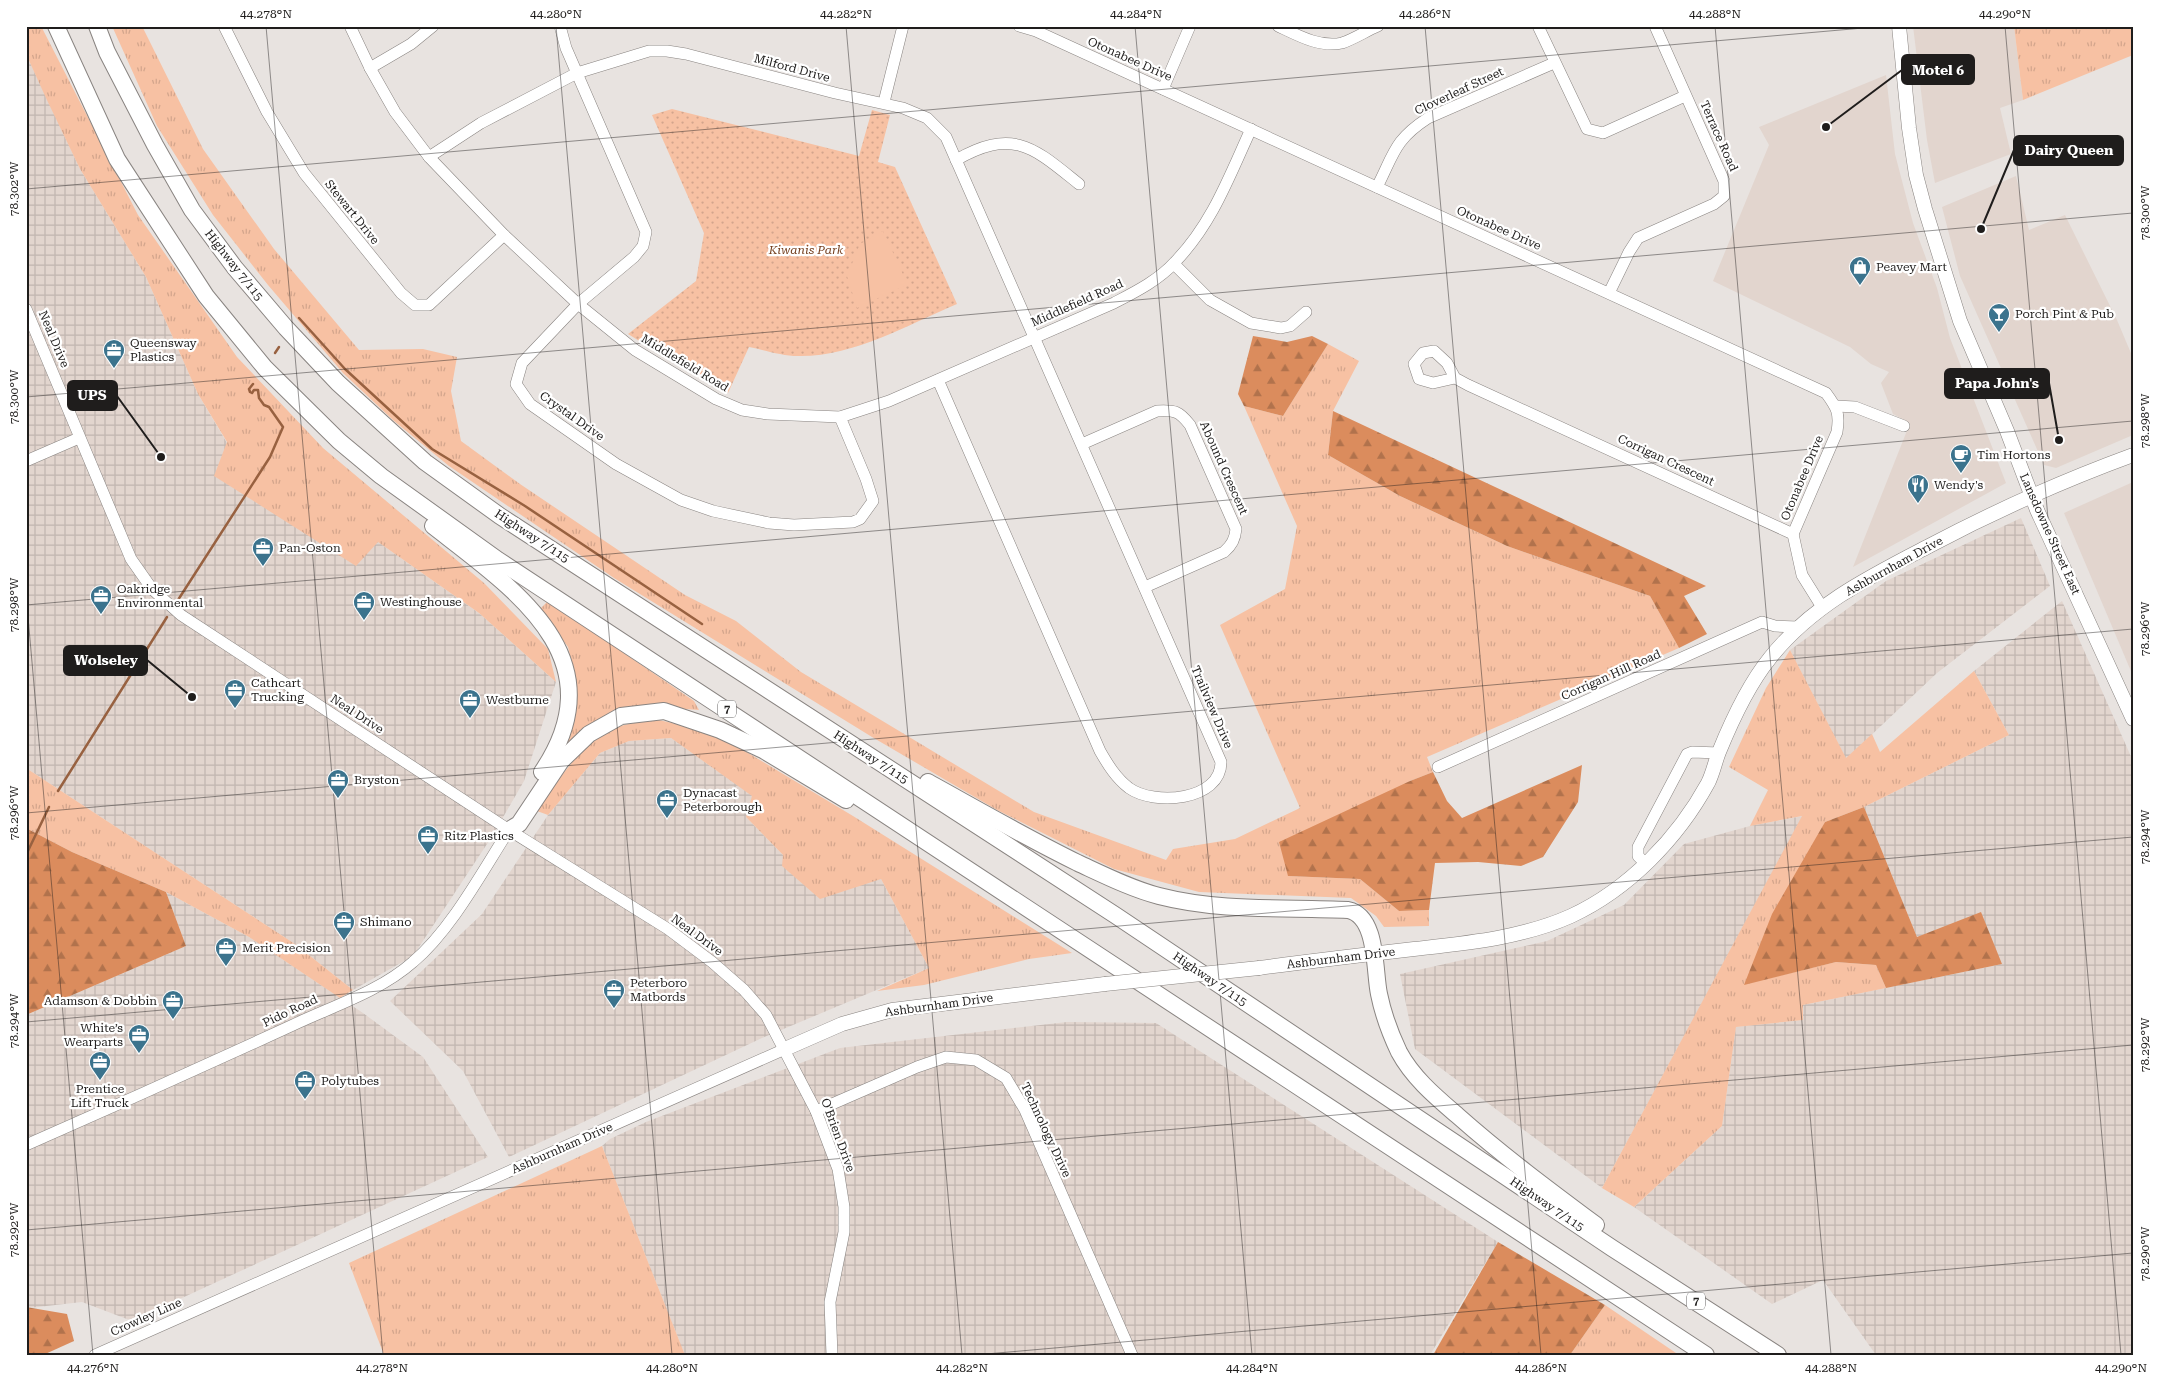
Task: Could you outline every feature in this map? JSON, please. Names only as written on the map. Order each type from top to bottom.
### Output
[{"type":"highway","name":"7","points":[[56,26],[117,159],[206,296],[266,368],[297,401],[339,441],[381,476],[498,560],[1706,1355]]},
{"type":"highway","name":"Highway 7/115","points":[[96,26],[107,52],[155,145],[192,210],[235,268],[286,328],[338,383],[425,462],[500,516],[1566,1210],[1694,1300],[1778,1355]]},
{"type":"highway","points":[[381,476],[413,510],[493,573],[552,635],[563,658],[569,693],[567,721],[547,764],[510,820],[509,830]]},
{"type":"highway","points":[[780,698],[825,719],[900,768],[1104,876],[1158,896],[1199,904],[1243,908],[1323,909],[1354,912],[1369,930],[1385,1019],[1400,1053],[1421,1083],[1566,1210]]},
{"type":"highway","points":[[509,830],[519,824],[561,761],[589,734],[621,716],[664,711],[720,730],[763,750],[897,830],[922,838]]},
{"type":"main road","name":"Lansdowne Street East","points":[[1900,26],[1909,128],[1916,175],[1962,325],[2032,495],[2133,719]]},
{"type":"main road","name":"Ashburnham Drive","points":[[785,1049],[842,1024],[892,1010],[1480,941],[1527,932],[1572,915],[1614,891],[1646,864],[1684,822],[1709,780],[1718,753],[1745,697],[1769,659],[1797,627],[1822,607],[1864,580],[1968,526],[2032,495],[2133,454]]},
{"type":"street","name":"Stewart Drive","points":[[224,26],[267,112],[304,173],[379,268],[408,300],[415,305],[429,305],[504,235]]},
{"type":"street","name":"Middlefield Road","points":[[350,26],[370,68],[395,112],[429,157],[504,235],[578,304],[635,350],[716,399],[742,410],[768,414],[840,417],[888,401],[1114,303],[1141,289],[1174,264],[1196,237],[1216,207],[1250,129]]},
{"type":"street","points":[[370,68],[411,44],[433,26]]},
{"type":"street","name":"Crystal Drive","points":[[560,26],[566,48],[646,232],[643,246],[634,257],[578,304],[522,362],[516,384],[530,404],[616,464],[681,500],[713,511],[769,523],[818,524],[853,522],[860,519],[872,501],[866,479],[840,417]]},
{"type":"street","points":[[884,102],[903,26]]},
{"type":"street","name":"Otonabee Drive","points":[[1019,26],[1036,31],[1826,393],[1836,406],[1839,420],[1837,432],[1793,534]]},
{"type":"street","points":[[1162,89],[1190,26]]},
{"type":"street","points":[[1278,26],[1320,43],[1341,43],[1378,26]]},
{"type":"street","points":[[1538,26],[1587,129],[1603,133],[1685,96]]},
{"type":"street","name":"Terrace Road","points":[[1609,293],[1638,238],[1714,204],[1724,196],[1724,181],[1655,26]]},
{"type":"street","name":"Milford Drive","points":[[429,157],[481,122],[577,73],[649,51],[667,51],[835,93],[884,102],[926,118],[946,137],[1033,338]]},
{"type":"street","name":"Cloverleaf Street","points":[[1377,187],[1398,142],[1413,128],[1428,118],[1554,63]]},
{"type":"street","points":[[956,160],[968,153],[995,145],[1016,144],[1029,147],[1079,184]]},
{"type":"street","points":[[1174,264],[1210,300],[1251,324],[1280,328],[1290,326],[1306,312]]},
{"type":"street","name":"Neal Drive","points":[[26,309],[131,559],[152,589],[160,597],[181,615],[509,830],[668,930],[712,962],[744,990],[766,1015],[785,1049]]},
{"type":"street","name":"Trailview Drive","points":[[938,380],[1104,758],[1112,771],[1130,789],[1152,798],[1176,798],[1197,793],[1215,783],[1221,771],[1221,762],[1082,444],[1033,338]]},
{"type":"street","name":"Corrigan Crescent","points":[[1454,378],[1793,534]]},
{"type":"street","points":[[1836,406],[1855,406],[1904,426]]},
{"type":"street","name":"Abound Crescent","points":[[1082,444],[1157,412],[1171,411],[1182,414],[1194,433],[1236,529],[1236,536],[1231,546],[1224,552],[1145,587]]},
{"type":"street","points":[[26,461],[79,438]]},
{"type":"street","points":[[1793,534],[1802,575],[1822,607]]},
{"type":"street","name":"Corrigan Hill Road","points":[[1438,767],[1762,622],[1775,626],[1797,627]]},
{"type":"street","points":[[1646,864],[1638,856],[1638,847],[1687,754],[1701,751],[1718,753]]},
{"type":"street","name":"Pido Road","points":[[26,1145],[391,980],[435,940],[467,896],[509,830]]},
{"type":"street","name":"O'Brien Drive","points":[[785,1049],[816,1111],[838,1169],[844,1207],[844,1232],[830,1302],[832,1355]]},
{"type":"street","name":"Ashburnham Drive","points":[[209,1305],[785,1049]]},
{"type":"street","name":"Technology Drive","points":[[816,1111],[917,1067],[946,1057],[976,1060],[1006,1078],[1025,1110],[1132,1355]]},
{"type":"street","name":"Crowley Line","points":[[95,1355],[209,1305]]},
{"type":"shaded area","points":[[1913,26],[2014,26],[2023,100],[2000,108],[2011,154],[1935,183],[1927,140]]},
{"type":"shaded area","points":[[26,54],[80,169],[146,277],[198,394],[227,443],[378,542],[479,613],[556,682],[524,781],[491,838],[413,956],[353,990],[295,944],[26,768]]},
{"type":"shaded area","points":[[1886,75],[1895,154],[1913,223],[1937,288],[1950,338],[2006,483],[1853,567],[1910,423],[1893,414],[1881,383],[1889,372],[1871,364],[1850,347],[1713,281],[1769,145],[1759,127]]},
{"type":"shaded area","points":[[2016,176],[2029,230],[2065,215],[2117,320],[2133,358],[2133,435],[2056,468],[2044,465],[1960,276],[1942,207]]},
{"type":"shaded area","points":[[2133,482],[2133,676],[2064,513]]},
{"type":"shaded area","points":[[2021,518],[2050,586],[1937,673],[1846,759],[1790,650],[1886,581]]},
{"type":"shaded area","points":[[2062,601],[2133,761],[2133,1355],[1876,1355],[1823,1280],[1772,1304],[1634,1207],[1722,1126],[1736,1027],[1802,1020],[1803,1005],[2002,964],[1917,937],[1864,807],[2009,735],[1974,671]]},
{"type":"shaded area","points":[[671,738],[753,796],[746,817],[783,855],[881,879],[929,968],[762,1038],[509,1157],[463,1071],[390,1001],[482,914],[548,815],[600,753],[629,741]]},
{"type":"shaded area","points":[[1803,816],[1602,1188],[1415,1049],[1400,974],[1547,941],[1624,905],[1684,844],[1750,826]]},
{"type":"shaded area","points":[[166,892],[249,937],[363,1013],[423,1057],[488,1157],[132,1321],[82,1302],[26,1307],[26,1015],[186,946]]},
{"type":"shaded area","points":[[1067,1022],[1156,1023],[1498,1242],[1430,1355],[685,1355],[602,1146],[610,1139],[646,1122],[840,1048]]},
{"type":"green space","points":[[26,26],[41,26],[138,215],[237,357],[323,448],[484,583],[548,649],[556,682],[479,613],[378,542],[356,566],[214,476],[227,442],[198,394],[146,277],[80,169],[26,54]]},
{"type":"green space","points":[[112,26],[142,26],[203,149],[274,249],[359,350],[423,349],[457,357],[451,391],[461,441],[520,484],[685,595],[736,621],[801,672],[1034,812],[1166,860],[1173,849],[1235,839],[1300,808],[1220,625],[1285,589],[1297,526],[1244,406],[1283,416],[1328,344],[1359,361],[1333,411],[1328,455],[1400,496],[1507,546],[1650,596],[1679,648],[1427,757],[1433,772],[1410,781],[1288,876],[1360,879],[1399,911],[1429,910],[1429,926],[1384,927],[1376,916],[1351,898],[1199,892],[1114,869],[997,810],[872,737],[614,578],[449,466],[394,421],[343,373],[268,285],[213,215],[157,126]]},
{"type":"green space","points":[[2014,26],[2133,26],[2133,55],[2023,100]]},
{"type":"green space","name":"Kiwanis Park","points":[[672,109],[859,156],[872,110],[890,115],[878,162],[895,167],[957,304],[860,346],[839,351],[819,355],[792,356],[749,347],[728,393],[706,382],[628,334],[696,281],[704,233],[652,115]]},
{"type":"green space","points":[[883,231],[906,281],[904,286],[857,308],[847,276],[860,244]]},
{"type":"green space","points":[[1253,336],[1287,342],[1312,336],[1328,344],[1283,416],[1244,406],[1238,394]]},
{"type":"green space","points":[[1333,411],[1706,586],[1684,596],[1707,634],[1679,648],[1650,596],[1507,546],[1400,496],[1328,455]]},
{"type":"green space","points":[[548,601],[694,701],[699,710],[644,706],[573,744],[565,741],[577,685],[568,647],[540,609]]},
{"type":"green space","points":[[1790,650],[1846,758],[1872,734],[1880,752],[1974,671],[2009,735],[1864,807],[1825,822],[1745,984],[1836,962],[1876,965],[1886,988],[1803,1005],[1803,1020],[1736,1027],[1722,1126],[1634,1207],[1602,1188],[1802,816],[1750,826],[1768,790],[1729,767],[1766,688]]},
{"type":"green space","points":[[659,720],[693,728],[730,742],[853,816],[1072,953],[1029,959],[924,985],[877,991],[929,968],[881,879],[820,899],[782,866],[783,855],[746,817],[752,796],[671,738],[629,741],[600,753],[548,815],[537,811],[573,762],[583,751],[607,732],[621,726]]},
{"type":"green space","points":[[1582,765],[1578,802],[1543,857],[1521,866],[1478,862],[1435,863],[1429,910],[1399,911],[1360,879],[1288,876],[1279,842],[1433,772],[1447,801],[1462,818]]},
{"type":"green space","points":[[26,768],[295,944],[353,990],[340,998],[249,937],[166,892],[72,852],[26,828]]},
{"type":"green space","points":[[1864,807],[1917,937],[1981,912],[2002,964],[1886,988],[1876,965],[1836,962],[1744,985],[1772,914],[1825,822]]},
{"type":"green space","points":[[26,828],[72,852],[166,892],[186,946],[26,1015]]},
{"type":"green space","points":[[602,1146],[685,1355],[384,1355],[349,1263]]},
{"type":"green space","points":[[1498,1242],[1605,1305],[1570,1355],[1433,1355]]},
{"type":"green space","points":[[1605,1305],[1679,1355],[1570,1355]]},
{"type":"green space","points":[[26,1307],[67,1314],[74,1341],[43,1355],[26,1355]]},
{"type":"waterway","points":[[299,318],[345,369],[432,449],[525,506],[702,624]]},
{"type":"waterway","points":[[275,353],[279,347]]},
{"type":"waterway","points":[[178,600],[270,457],[283,427],[269,407],[264,405],[259,398],[258,390],[250,392],[249,389],[253,384]]},
{"type":"waterway","points":[[58,791],[167,617]]},
{"type":"waterway","points":[[26,855],[49,807]]},
{"type":"place","name":"Motel 6","points":[[1826,127]]},
{"type":"place","name":"Dairy Queen","points":[[1981,229]]},
{"type":"place","name":"Peavey Mart","points":[[1860,286]]},
{"type":"place","name":"Porch Pint & Pub","points":[[1999,333]]},
{"type":"place","name":"Queensway Plastics","points":[[114,369]]},
{"type":"place","name":"Papa John's","points":[[2059,440]]},
{"type":"place","name":"UPS","points":[[161,457]]},
{"type":"place","name":"Tim Hortons","points":[[1961,474]]},
{"type":"place","name":"Wendy's","points":[[1918,504]]},
{"type":"place","name":"Pan-Oston","points":[[263,567]]},
{"type":"place","name":"Oakridge Environmental","points":[[101,615]]},
{"type":"place","name":"Westinghouse","points":[[364,621]]},
{"type":"place","name":"Wolseley","points":[[192,697]]},
{"type":"place","name":"Cathcart Trucking","points":[[235,709]]},
{"type":"place","name":"Westburne","points":[[470,719]]},
{"type":"place","name":"Bryston","points":[[338,799]]},
{"type":"place","name":"Dynacast Peterborough","points":[[667,819]]},
{"type":"place","name":"Ritz Plastics","points":[[428,855]]},
{"type":"place","name":"Shimano","points":[[344,941]]},
{"type":"place","name":"Merit Precision","points":[[226,967]]},
{"type":"place","name":"Peterboro Matbords","points":[[614,1009]]},
{"type":"place","name":"Adamson & Dobbin","points":[[173,1020]]},
{"type":"place","name":"White’s Wearparts","points":[[139,1054]]},
{"type":"place","name":"Prentice Lift Truck","points":[[100,1081]]},
{"type":"place","name":"Polytubes","points":[[305,1100]]}]
